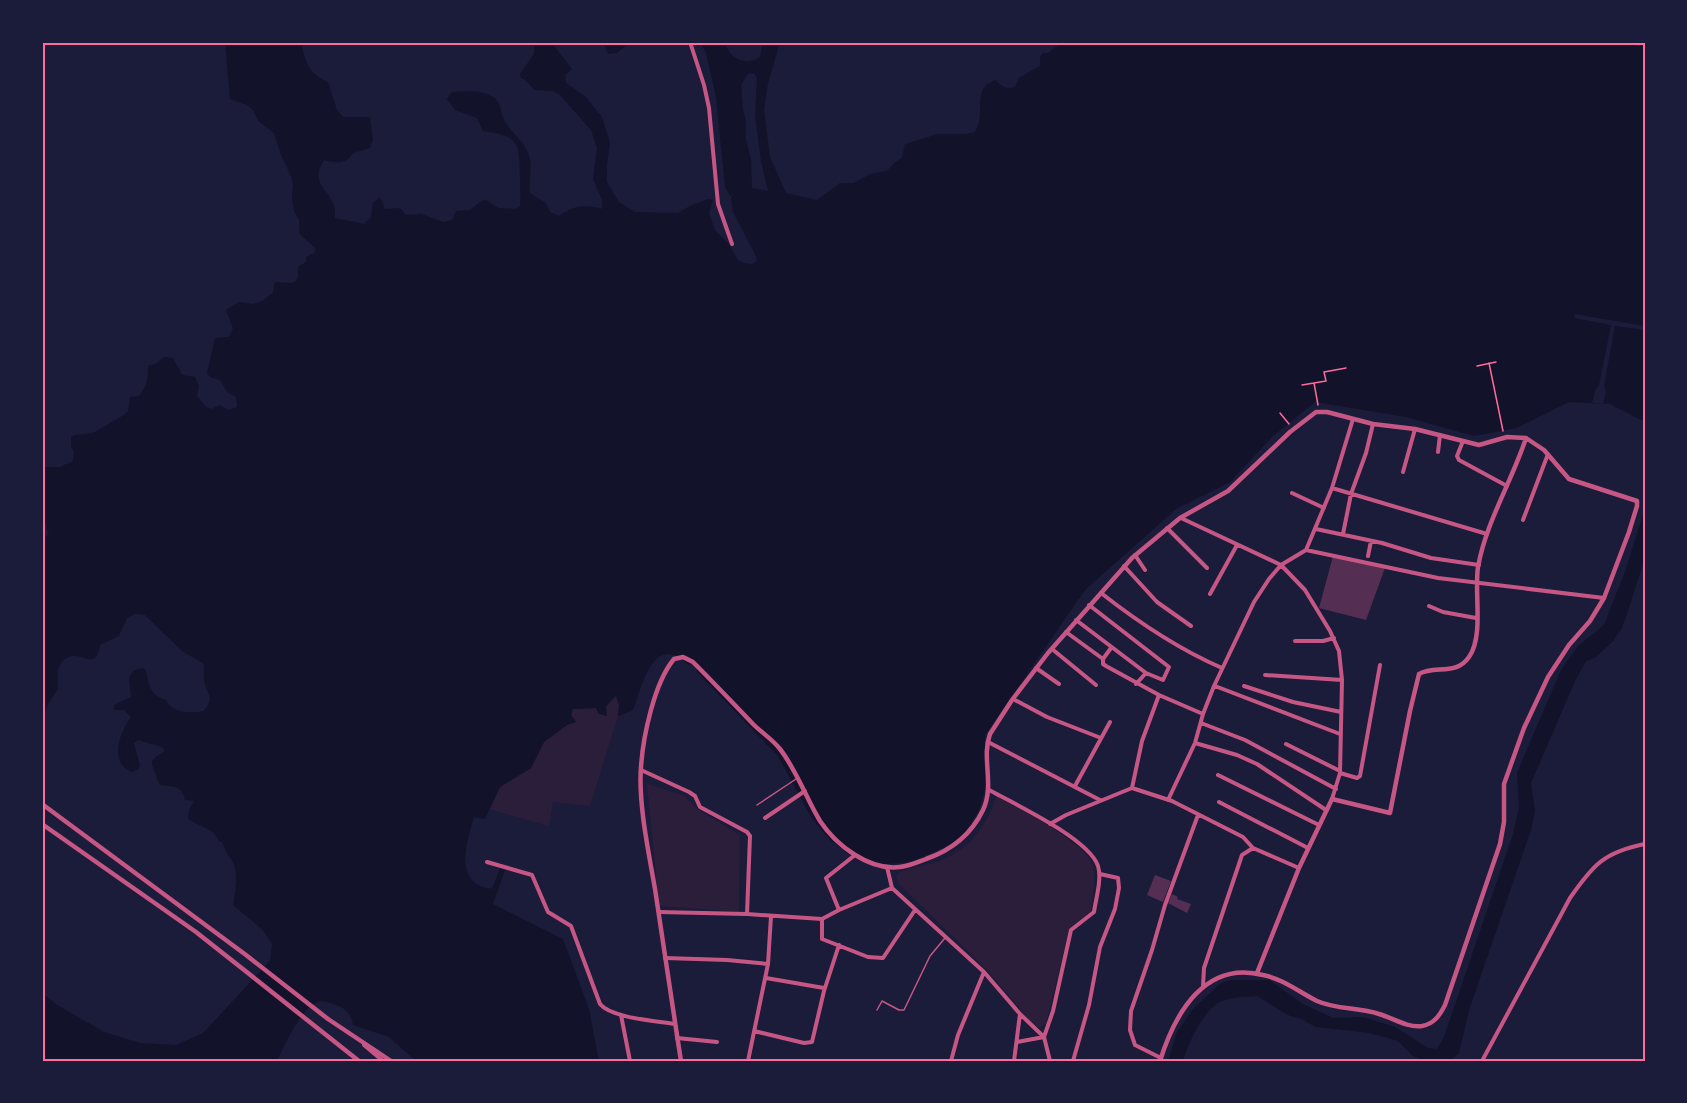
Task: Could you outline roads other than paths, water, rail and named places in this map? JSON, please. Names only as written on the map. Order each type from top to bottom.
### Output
[{"type":"street","points":[[690,42],[702,76],[709,108],[718,204],[732,244]]},
{"type":"street","points":[[681,1061],[648,843],[640,770],[649,722],[663,676],[674,660],[683,657],[693,662],[781,750],[827,830],[855,855],[887,867],[900,867],[942,853],[958,843],[972,829],[982,811],[989,790],[988,742],[990,734],[1051,648],[1088,605],[1124,566],[1167,528],[1180,518],[1228,491],[1305,419],[1319,412],[1373,424],[1415,429],[1481,445],[1504,438],[1526,438],[1540,446],[1569,479],[1634,498],[1637,502],[1604,598],[1590,621],[1569,645],[1548,677],[1524,728],[1504,784],[1504,822],[1500,844],[1445,1005],[1434,1021],[1424,1026],[1410,1025],[1375,1012],[1335,1007],[1317,1001],[1277,980],[1257,974],[1226,974],[1212,979],[1203,986],[1179,1017],[1161,1060],[1135,1045],[1130,1030],[1131,1011],[1165,905],[1198,815]]},
{"type":"street","points":[[1168,800],[1195,743],[1214,686],[1254,602],[1281,565],[1306,550],[1332,488],[1353,419]]},
{"type":"street","points":[[1343,534],[1351,494],[1366,453],[1373,424]]},
{"type":"street","points":[[1403,472],[1415,429]]},
{"type":"street","points":[[1438,452],[1440,435]]},
{"type":"street","points":[[1332,799],[1390,813],[1418,677],[1422,672],[1453,669],[1467,660],[1474,647],[1479,566],[1487,534],[1526,438]]},
{"type":"street","points":[[1463,441],[1457,458],[1508,487]]},
{"type":"street","points":[[1523,519],[1548,454]]},
{"type":"street","points":[[1332,488],[1487,534]]},
{"type":"street","points":[[1292,493],[1324,508]]},
{"type":"street","points":[[1180,518],[1281,565],[1305,590],[1334,638],[1341,662],[1340,772],[1336,789],[1299,868],[1257,974]]},
{"type":"street","points":[[1167,528],[1207,568]]},
{"type":"street","points":[[1316,529],[1371,541],[1431,558],[1479,566]]},
{"type":"street","points":[[1368,556],[1371,541]]},
{"type":"street","points":[[1210,594],[1237,544]]},
{"type":"street","points":[[1306,550],[1438,578],[1604,598]]},
{"type":"street","points":[[1135,554],[1145,570]]},
{"type":"street","points":[[1124,566],[1157,602],[1191,626]]},
{"type":"street","points":[[1100,592],[1160,634],[1222,668]]},
{"type":"street","points":[[1075,620],[1111,648],[1162,681],[1170,670],[1169,667],[1088,605]]},
{"type":"street","points":[[1429,606],[1443,612],[1476,618]]},
{"type":"street","points":[[1065,631],[1103,659],[1106,666],[1159,696],[1203,714]]},
{"type":"street","points":[[1296,641],[1323,641],[1334,638]]},
{"type":"street","points":[[1051,648],[1096,685]]},
{"type":"street","points":[[1103,659],[1111,648]]},
{"type":"street","points":[[1286,744],[1340,772],[1360,776],[1380,665]]},
{"type":"street","points":[[1036,668],[1059,684]]},
{"type":"street","points":[[1136,684],[1146,672]]},
{"type":"street","points":[[1265,675],[1342,680]]},
{"type":"street","points":[[1214,686],[1340,734]]},
{"type":"street","points":[[1244,686],[1293,702],[1341,712]]},
{"type":"street","points":[[1132,788],[1142,741],[1159,696]]},
{"type":"street","points":[[1013,699],[1047,717],[1101,738]]},
{"type":"street","points":[[1075,786],[1110,722]]},
{"type":"street","points":[[1201,723],[1245,740],[1336,789]]},
{"type":"street","points":[[988,742],[1100,800]]},
{"type":"street","points":[[1195,743],[1237,755],[1257,765],[1326,810]]},
{"type":"street","points":[[640,770],[689,792],[695,796],[700,807],[747,832],[750,836],[747,914]]},
{"type":"street","points":[[1218,775],[1319,825]]},
{"type":"street","points":[[1050,824],[1100,800],[1132,788],[1168,800],[1243,837],[1252,848],[1299,868]]},
{"type":"street","points":[[989,790],[1050,824],[1088,852],[1097,863],[1099,874],[1094,912],[1071,930],[1056,1000],[1044,1037],[1050,1061]]},
{"type":"street","points":[[765,818],[805,791]]},
{"type":"street","points":[[1219,802],[1308,848]]},
{"type":"street","points":[[42,804],[328,1019],[391,1061]]},
{"type":"street","points":[[42,824],[207,941],[359,1061]]},
{"type":"street","points":[[1482,1061],[1570,898],[1587,874],[1605,857],[1628,847],[1645,844]]},
{"type":"street","points":[[1203,986],[1204,968],[1242,855],[1252,848]]},
{"type":"street","points":[[839,910],[826,878],[855,855]]},
{"type":"street","points":[[487,862],[532,875],[548,912],[571,926],[600,1004],[604,1008],[621,1014],[675,1024]]},
{"type":"street","points":[[887,867],[892,888],[984,972],[1020,1014],[1044,1037]]},
{"type":"street","points":[[1073,1061],[1089,1005],[1100,947],[1115,909],[1119,888],[1119,878],[1099,874]]},
{"type":"street","points":[[659,912],[822,919],[892,888]]},
{"type":"street","points":[[822,919],[821,937],[868,957],[883,958],[915,910]]},
{"type":"street","points":[[748,1061],[766,978],[771,916]]},
{"type":"street","points":[[207,941],[214,932]]},
{"type":"street","points":[[754,1031],[809,1044],[812,1042],[825,988],[839,945]]},
{"type":"street","points":[[665,958],[768,964]]},
{"type":"street","points":[[951,1061],[957,1035],[984,972]]},
{"type":"street","points":[[766,978],[825,988]]},
{"type":"street","points":[[621,1014],[630,1061]]},
{"type":"street","points":[[1014,1061],[1020,1014]]},
{"type":"street","points":[[352,1035],[382,1061]]},
{"type":"street","points":[[1017,1042],[1044,1037]]},
{"type":"street","points":[[677,1038],[717,1042]]},
{"type":"lane","points":[[757,805],[798,778]]},
{"type":"lane","points":[[877,1010],[882,1001],[901,1011],[904,1010],[930,956],[946,937]]}]
